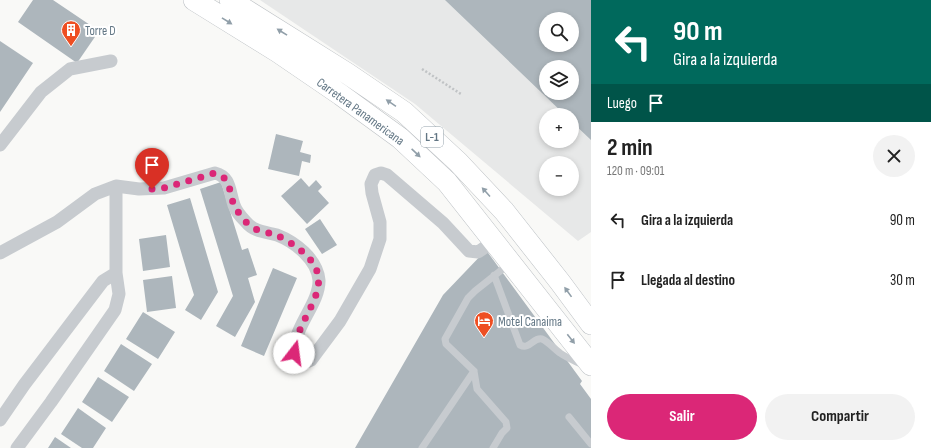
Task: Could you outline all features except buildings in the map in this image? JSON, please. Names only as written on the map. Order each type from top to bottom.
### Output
[{"type":"main road","name":"Carretera Panamericana","points":[[194,0],[278,52],[400,138],[447,182],[591,367]]},
{"type":"main road","name":"Carretera Panamericana","points":[[230,0],[348,74],[404,112],[458,162],[504,211],[591,324]]},
{"type":"street","points":[[0,145],[41,92],[70,69],[111,61]]},
{"type":"street","points":[[0,253],[57,222],[95,194],[116,186],[139,189],[164,188],[215,173],[222,175],[226,180],[234,206],[247,224],[263,233],[276,235],[291,243],[304,252],[315,268],[319,278],[319,289],[294,343],[294,353],[297,360],[304,363],[311,360],[340,322],[370,269],[380,239],[380,222],[371,184],[375,175],[381,173],[387,175],[442,223],[469,251],[478,252],[494,241]]},
{"type":"street","points":[[17,448],[115,310],[120,294],[116,273],[116,186]]},
{"type":"street","points":[[0,420],[103,281],[116,273]]},
{"type":"lane","points":[[493,448],[502,433],[507,428],[506,422],[477,389],[474,371],[446,344],[445,339],[468,298],[510,262]]},
{"type":"lane","points":[[494,275],[520,345],[524,347],[540,339],[546,341],[568,358],[591,367]]},
{"type":"lane","points":[[422,448],[474,371]]},
{"type":"lane","points":[[569,417],[591,444]]},
{"type":"path","points":[[422,69],[461,94]]},
{"type":"shaded area","points":[[260,0],[591,0],[591,232],[578,241],[415,104]]},
{"type":"place","name":"Torre D","points":[[71,47]]},
{"type":"place","name":"Motel Canaima","points":[[484,338]]},
{"type":"route","points":[[152,189],[164,188],[215,173],[222,175],[226,180],[234,206],[247,224],[263,233],[276,235],[304,252],[315,268],[319,278],[319,289],[294,343],[294,353]]}]
